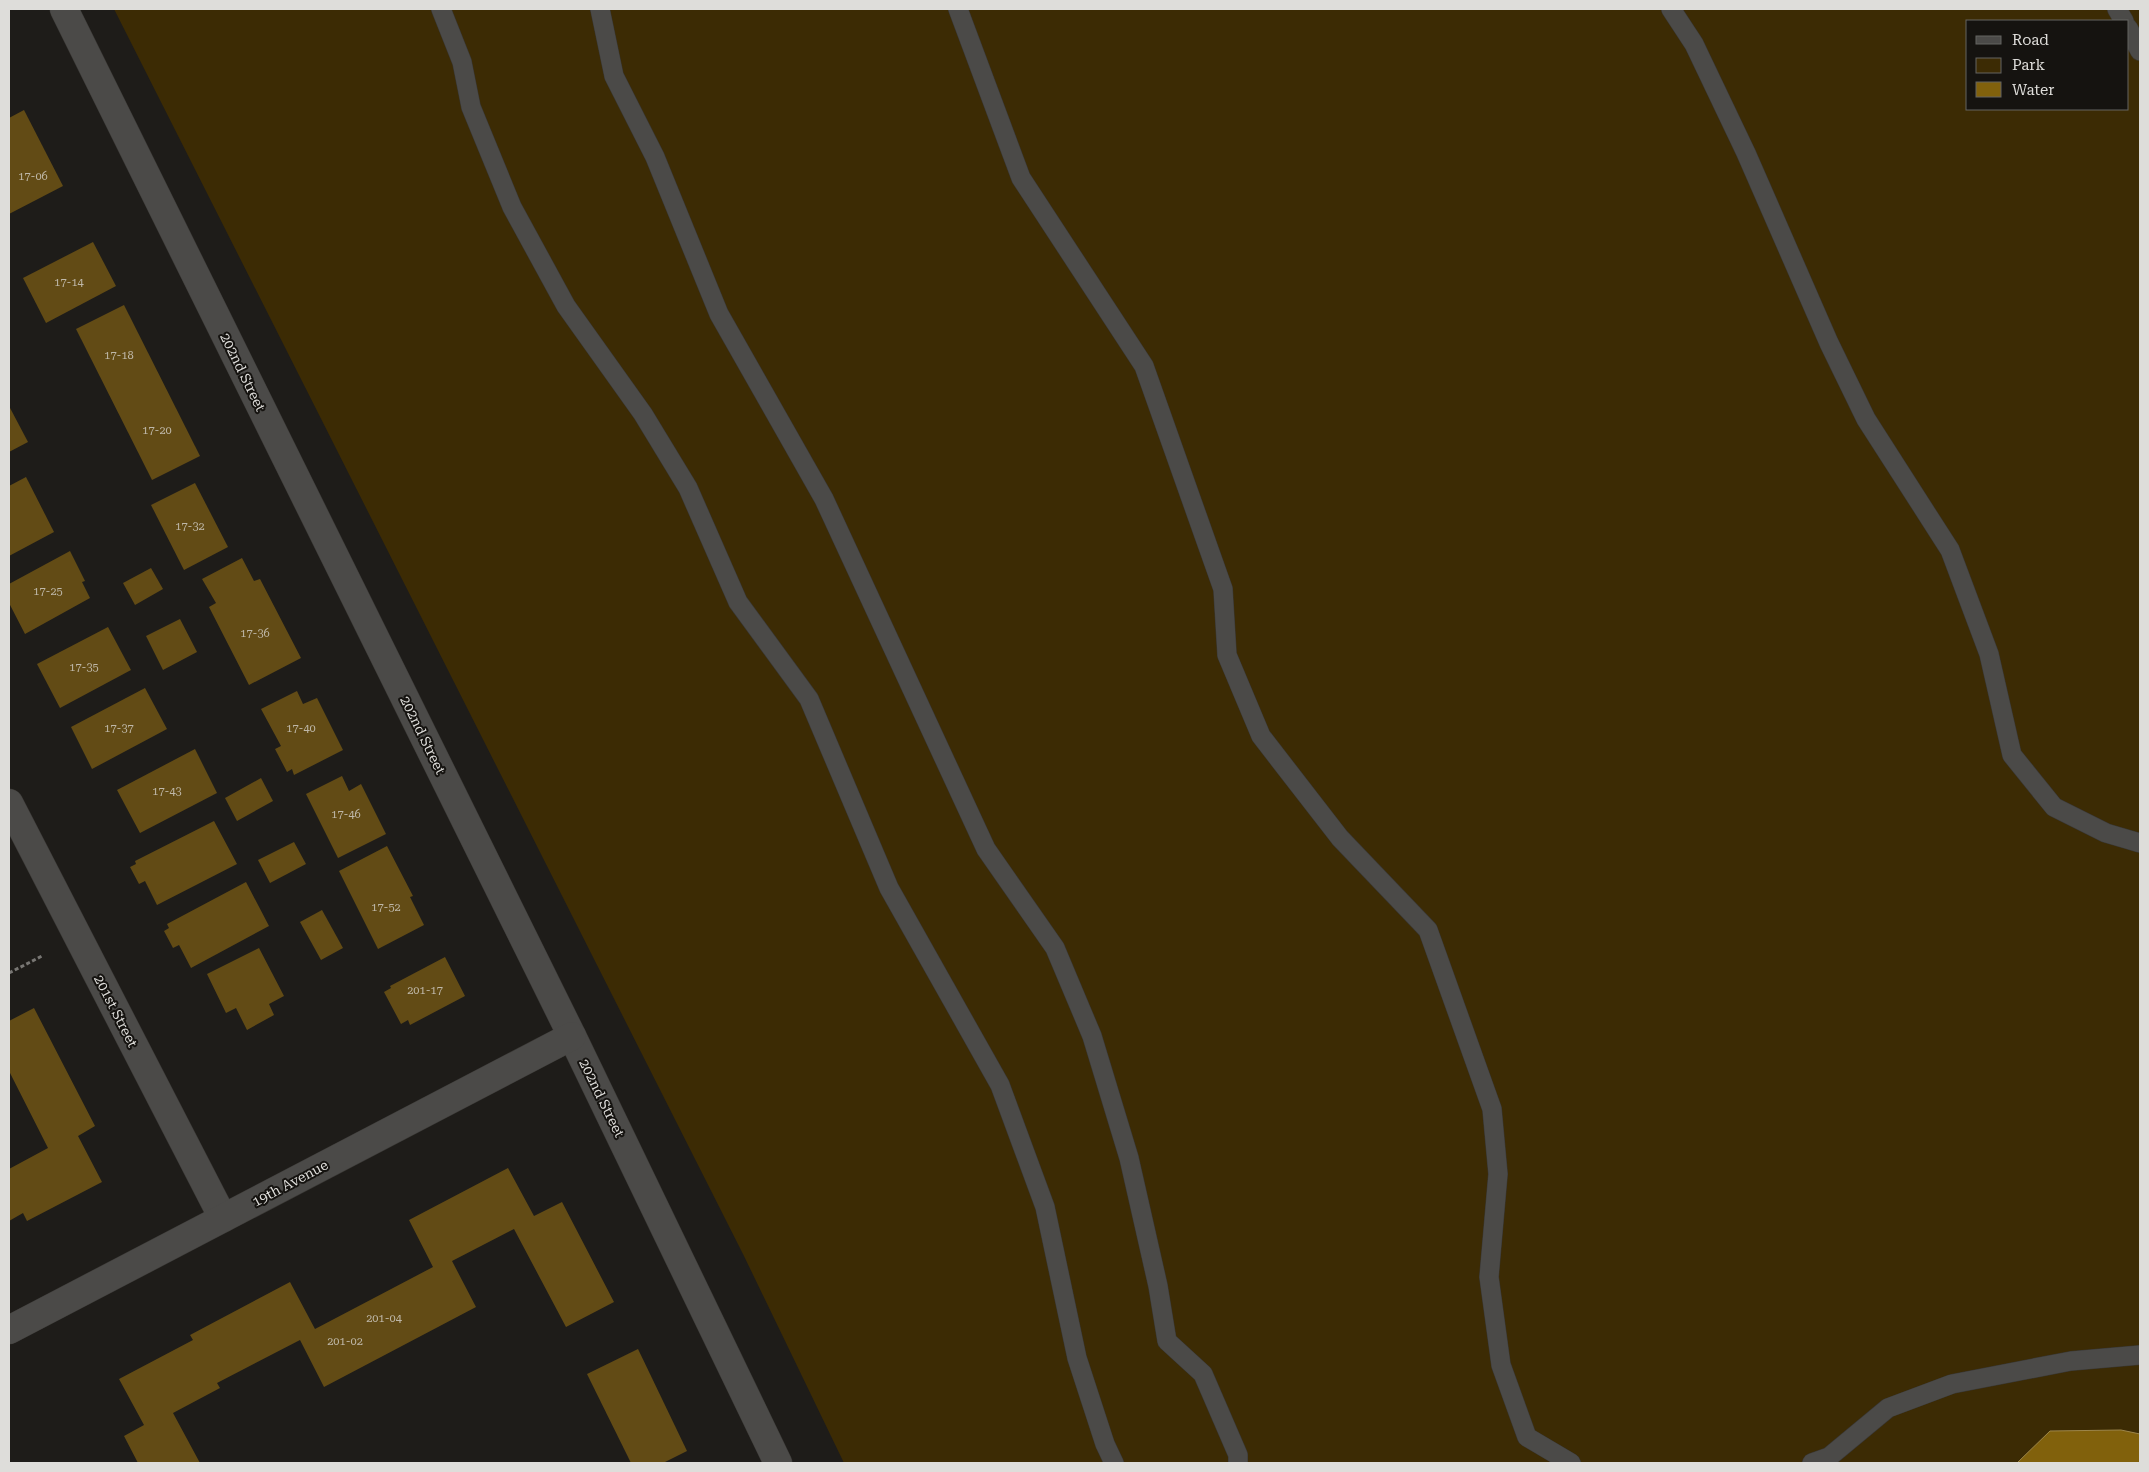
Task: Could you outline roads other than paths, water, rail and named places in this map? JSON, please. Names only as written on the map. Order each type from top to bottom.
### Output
[{"type":"street","name":"202nd Street","points":[[64,9],[572,1036],[778,1463]]},
{"type":"street","name":"201st Street","points":[[9,804],[223,1218]]},
{"type":"street","name":"19th Avenue","points":[[9,1330],[572,1036]]},
{"type":"lane","points":[[441,9],[462,62],[471,106],[512,208],[566,306],[643,414],[688,488],[738,602],[809,699],[889,888],[1000,1085],[1045,1207],[1077,1358],[1105,1444],[1114,1463]]},
{"type":"lane","points":[[600,9],[614,76],[655,157],[720,314],[824,499],[986,850],[1055,948],[1092,1036],[1129,1158],[1158,1286],[1167,1342],[1203,1374],[1238,1455],[1238,1463]]},
{"type":"lane","points":[[958,9],[1021,178],[1144,366],[1223,589],[1228,655],[1261,736],[1340,838],[1428,930],[1492,1109],[1498,1174],[1488,1277],[1501,1365],[1527,1437],[1571,1463]]},
{"type":"lane","points":[[1671,9],[1694,44],[1746,153],[1829,343],[1866,419],[1950,550],[1989,654],[2012,755],[2054,807],[2106,833],[2140,843]]},
{"type":"lane","points":[[2117,9],[2123,20]]},
{"type":"lane","points":[[2129,30],[2140,51]]},
{"type":"lane","points":[[1812,1463],[1829,1457],[1888,1408],[1952,1384],[2071,1361],[2140,1354]]},
{"type":"water","points":[[2121,1430],[2140,1434],[2140,1463],[2017,1463],[2050,1431]]}]
